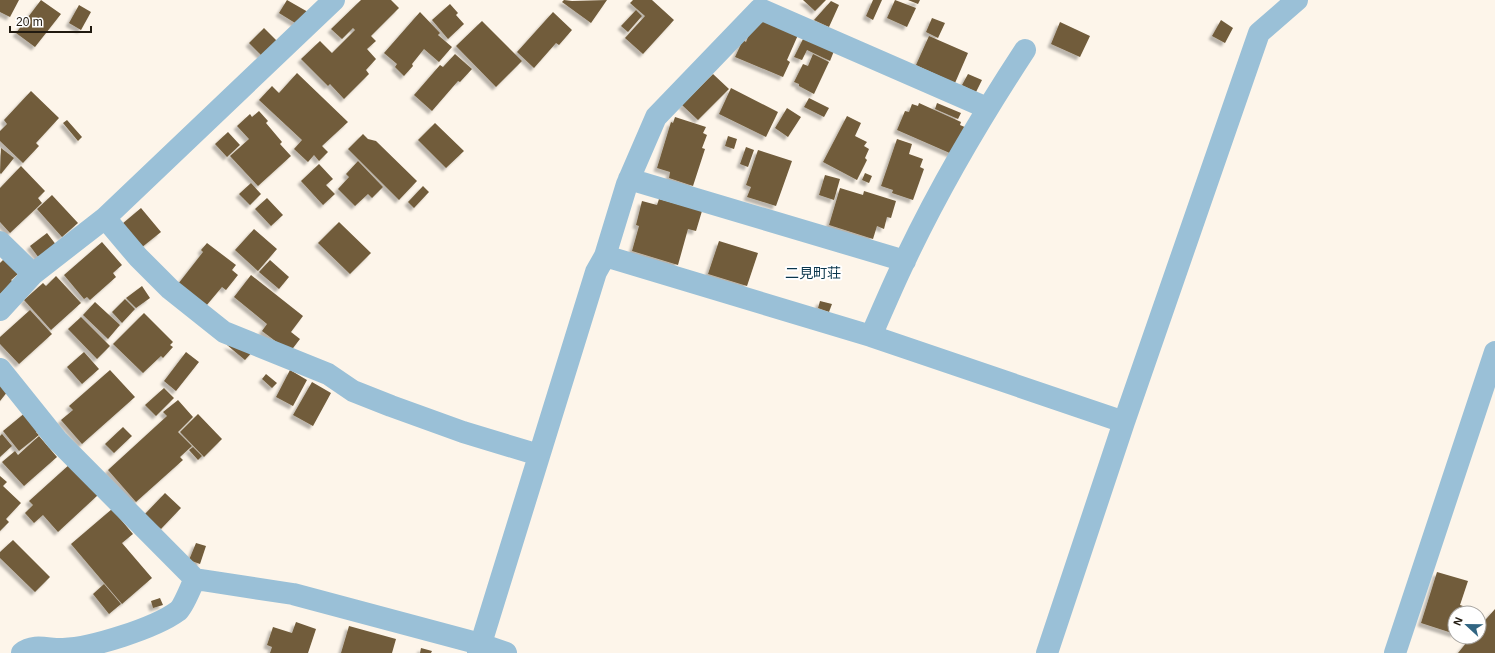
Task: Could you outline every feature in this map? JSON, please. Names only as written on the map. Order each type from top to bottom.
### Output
[{"type":"street","points":[[0,310],[33,274],[105,218],[334,0]]},
{"type":"street","points":[[1047,653],[1124,422],[1259,32],[1297,0]]},
{"type":"street","points":[[479,648],[596,272],[606,256],[629,179],[656,117],[760,9],[987,108]]},
{"type":"street","points":[[871,336],[905,260],[944,184],[987,108],[1025,50]]},
{"type":"street","points":[[629,179],[905,260]]},
{"type":"street","points":[[105,218],[138,257],[170,289],[224,332],[328,374],[353,391],[391,406],[463,432],[539,455]]},
{"type":"street","points":[[0,242],[33,274]]},
{"type":"street","points":[[606,256],[871,336],[1124,422]]},
{"type":"street","points":[[1395,653],[1495,352]]},
{"type":"street","points":[[0,369],[57,440],[195,579],[293,594],[479,648],[506,653]]},
{"type":"street","points":[[22,653],[26,650],[43,647],[62,650],[86,647],[144,629],[179,610],[195,579]]},
{"type":"building","points":[[0,0],[19,0],[10,17],[0,12]]},
{"type":"building","points":[[41,0],[61,14],[35,47],[16,33]]},
{"type":"building","points":[[287,0],[308,12],[300,26],[279,13]]},
{"type":"building","points":[[361,0],[391,0],[399,8],[371,36],[376,41],[367,49],[376,59],[366,70],[369,74],[344,99],[330,84],[328,86],[301,59],[320,41],[332,53],[355,30],[353,28],[342,39],[331,29]]},
{"type":"building","points":[[564,0],[607,0],[591,23],[562,2]]},
{"type":"building","points":[[633,0],[652,0],[674,20],[643,54],[625,38],[645,16],[630,3]]},
{"type":"building","points":[[803,0],[826,0],[815,11]]},
{"type":"building","points":[[873,0],[882,0],[873,20],[866,16]]},
{"type":"building","points":[[895,0],[916,8],[907,27],[887,18]]},
{"type":"building","points":[[908,0],[920,0],[918,4]]},
{"type":"building","points":[[831,1],[839,5],[829,27],[814,20]]},
{"type":"building","points":[[450,4],[458,13],[456,15],[464,24],[448,39],[432,20]]},
{"type":"building","points":[[79,5],[91,12],[81,30],[69,23]]},
{"type":"building","points":[[636,10],[642,16],[628,32],[621,26]]},
{"type":"building","points":[[420,12],[440,33],[438,35],[452,47],[439,62],[424,49],[412,64],[413,66],[404,76],[395,67],[397,64],[384,53]]},
{"type":"building","points":[[553,12],[572,30],[559,45],[556,43],[534,68],[517,52]]},
{"type":"building","points":[[932,18],[945,23],[938,38],[926,32]]},
{"type":"building","points":[[765,20],[798,35],[787,60],[790,62],[783,77],[735,57],[743,40],[746,42],[750,32]]},
{"type":"building","points":[[1221,20],[1233,28],[1225,43],[1212,36]]},
{"type":"building","points":[[482,21],[522,61],[496,87],[456,46]]},
{"type":"building","points":[[1060,22],[1090,36],[1080,57],[1051,44]]},
{"type":"building","points":[[264,28],[281,45],[266,60],[249,43]]},
{"type":"building","points":[[929,36],[968,53],[955,83],[916,65]]},
{"type":"building","points":[[804,37],[834,51],[830,61],[807,50],[802,60],[794,57]]},
{"type":"building","points":[[455,54],[472,69],[460,82],[458,81],[432,111],[414,95],[440,65],[443,67]]},
{"type":"building","points":[[813,54],[829,62],[814,94],[794,82],[803,64],[808,66]]},
{"type":"building","points":[[297,73],[348,122],[322,146],[328,152],[319,161],[314,155],[308,162],[294,149],[302,140],[259,100],[272,86],[279,93]]},
{"type":"building","points":[[713,74],[729,89],[698,120],[682,105]]},
{"type":"building","points":[[968,74],[982,80],[976,92],[962,85]]},
{"type":"building","points":[[731,88],[778,112],[766,137],[719,114]]},
{"type":"building","points":[[31,91],[59,118],[36,143],[39,146],[23,163],[0,141],[0,131],[7,124],[4,120]]},
{"type":"building","points":[[809,98],[829,108],[824,117],[804,107]]},
{"type":"building","points":[[919,103],[961,122],[960,125],[967,128],[952,154],[897,130],[905,111],[909,112],[912,104],[918,106]]},
{"type":"building","points":[[937,103],[961,113],[958,119],[935,109]]},
{"type":"building","points":[[787,108],[801,117],[788,137],[775,128]]},
{"type":"building","points":[[259,111],[268,121],[266,123],[282,142],[280,144],[291,156],[258,186],[230,156],[249,139],[237,126],[250,114],[252,117]]},
{"type":"building","points":[[847,116],[861,123],[855,136],[867,142],[864,146],[869,149],[865,158],[867,160],[857,180],[823,162]]},
{"type":"building","points":[[675,117],[706,127],[703,133],[707,135],[702,148],[705,149],[693,186],[669,178],[670,172],[657,168],[671,122],[673,123]]},
{"type":"building","points":[[67,120],[82,137],[78,141],[63,123]]},
{"type":"building","points":[[435,123],[464,151],[446,168],[418,140]]},
{"type":"building","points":[[228,132],[240,145],[227,157],[215,144]]},
{"type":"building","points":[[363,134],[368,139],[376,141],[417,181],[399,200],[348,149]]},
{"type":"building","points":[[728,136],[737,139],[734,149],[725,146]]},
{"type":"building","points":[[897,139],[912,144],[909,154],[923,159],[920,167],[924,169],[913,200],[892,193],[893,190],[881,186]]},
{"type":"building","points":[[746,147],[754,150],[748,167],[740,164]]},
{"type":"building","points":[[1,148],[14,158],[1,174],[0,173]]},
{"type":"building","points":[[758,150],[792,161],[776,206],[747,197],[751,187],[746,185]]},
{"type":"building","points":[[358,161],[383,187],[372,198],[368,194],[355,206],[338,189],[349,177],[346,174]]},
{"type":"building","points":[[319,164],[333,179],[326,185],[335,194],[323,205],[301,181]]},
{"type":"building","points":[[21,166],[45,191],[38,198],[42,203],[10,233],[0,222],[0,188]]},
{"type":"building","points":[[865,173],[872,176],[869,183],[862,180]]},
{"type":"building","points":[[825,175],[840,179],[834,200],[819,195]]},
{"type":"building","points":[[251,183],[261,194],[250,205],[239,194]]},
{"type":"building","points":[[423,186],[429,192],[414,208],[408,202]]},
{"type":"building","points":[[840,188],[863,195],[864,191],[896,201],[891,218],[887,217],[884,229],[877,226],[873,239],[829,225]]},
{"type":"building","points":[[52,195],[78,223],[62,237],[37,209]]},
{"type":"building","points":[[267,198],[283,215],[271,226],[255,209]]},
{"type":"building","points":[[659,199],[702,211],[696,231],[688,229],[678,265],[632,251],[639,226],[636,225],[642,201],[657,205]]},
{"type":"building","points":[[141,208],[161,232],[141,248],[122,224]]},
{"type":"building","points":[[339,222],[371,253],[350,274],[318,243]]},
{"type":"building","points":[[254,229],[277,249],[258,271],[235,250]]},
{"type":"building","points":[[47,233],[57,246],[39,258],[30,246]]},
{"type":"building","points":[[719,241],[758,253],[747,286],[708,274]]},
{"type":"building","points":[[102,242],[122,265],[113,273],[116,277],[90,300],[87,297],[84,299],[64,275]]},
{"type":"building","points":[[207,243],[236,265],[232,270],[238,275],[226,290],[222,287],[206,306],[178,284],[203,252],[201,250]]},
{"type":"building","points":[[4,259],[18,274],[11,280],[13,282],[0,294],[0,263]]},
{"type":"building","points":[[270,260],[289,277],[279,289],[259,272]]},
{"type":"building","points":[[251,275],[303,316],[291,332],[300,339],[290,352],[262,331],[267,324],[234,297]]},
{"type":"building","points":[[56,276],[81,303],[51,330],[24,300],[43,283],[46,286]]},
{"type":"building","points":[[142,286],[150,298],[136,308],[126,298]]},
{"type":"building","points":[[125,299],[135,309],[122,323],[112,312]]},
{"type":"building","points":[[820,301],[832,304],[829,312],[818,308]]},
{"type":"building","points":[[95,302],[120,325],[108,339],[83,315]]},
{"type":"building","points":[[30,310],[52,334],[19,364],[0,344],[0,337]]},
{"type":"building","points":[[144,313],[173,342],[170,345],[173,347],[163,358],[161,356],[143,373],[113,344]]},
{"type":"building","points":[[81,317],[110,346],[97,359],[68,329]]},
{"type":"building","points":[[227,345],[254,350],[245,360]]},
{"type":"building","points":[[84,352],[99,369],[82,384],[67,367]]},
{"type":"building","points":[[186,352],[199,362],[176,391],[164,381]]},
{"type":"building","points":[[110,370],[135,397],[82,444],[61,420],[73,410],[69,406]]},
{"type":"building","points":[[290,370],[307,380],[293,406],[276,397]]},
{"type":"building","points":[[266,374],[277,383],[272,388],[262,379]]},
{"type":"building","points":[[312,382],[331,393],[313,426],[293,415]]},
{"type":"building","points":[[0,384],[8,391],[0,401]]},
{"type":"building","points":[[164,388],[174,398],[156,416],[145,405]]},
{"type":"building","points":[[178,400],[193,417],[178,432],[192,446],[180,457],[183,460],[136,502],[108,470],[167,416],[163,412]]},
{"type":"building","points":[[26,412],[40,430],[36,432],[39,435],[19,451],[3,431]]},
{"type":"building","points":[[198,414],[222,439],[204,457],[180,432]]},
{"type":"building","points":[[123,427],[132,436],[114,453],[105,444]]},
{"type":"building","points":[[2,434],[12,446],[0,457],[0,436]]},
{"type":"building","points":[[39,436],[57,457],[24,486],[2,462],[15,451],[18,455]]},
{"type":"building","points":[[193,447],[202,456],[198,460],[189,450]]},
{"type":"building","points":[[70,464],[98,495],[58,532],[43,515],[34,523],[25,513],[33,505],[29,501]]},
{"type":"building","points":[[0,476],[7,482],[3,486],[21,503],[6,519],[9,522],[0,531]]},
{"type":"building","points":[[165,493],[181,508],[161,529],[144,515]]},
{"type":"building","points":[[112,509],[133,534],[122,543],[152,578],[122,604],[71,544]]},
{"type":"building","points":[[13,540],[50,577],[35,592],[0,558],[0,552]]},
{"type":"building","points":[[196,543],[206,546],[200,564],[189,560]]},
{"type":"building","points":[[1437,572],[1468,581],[1460,605],[1447,605],[1447,631],[1421,623]]},
{"type":"building","points":[[104,584],[121,604],[109,614],[93,594]]},
{"type":"building","points":[[160,598],[163,605],[153,608],[151,601]]},
{"type":"building","points":[[1495,609],[1495,653],[1458,653],[1464,645],[1487,645],[1487,618]]},
{"type":"building","points":[[296,622],[316,629],[308,653],[270,653],[272,647],[267,645],[273,627],[292,633]]},
{"type":"building","points":[[349,626],[396,639],[392,653],[341,653]]},
{"type":"building","points":[[421,648],[432,651],[431,653],[420,653]]},
{"type":"district","name":"二見町荘","points":[[813,273]]}]
